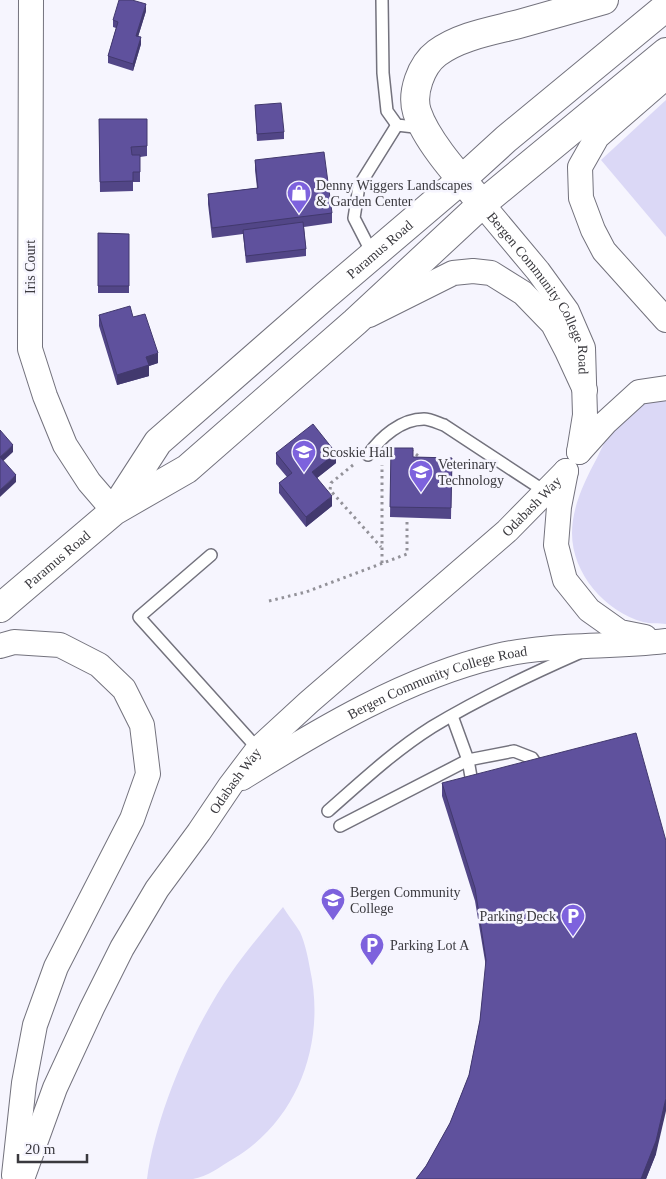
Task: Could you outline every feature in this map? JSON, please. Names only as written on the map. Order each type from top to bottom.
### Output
[{"type":"main road","points":[[482,204],[429,138],[416,110],[416,89],[424,70],[435,54],[453,43],[604,0]]},
{"type":"main road","name":"Paramus Road","points":[[114,511],[158,442],[506,139],[666,7]]},
{"type":"main road","name":"Paramus Road","points":[[0,608],[114,511],[187,469],[355,322],[482,204],[666,52]]},
{"type":"street","name":"Iris Court","points":[[32,0],[30,349],[45,396],[65,444],[89,482],[114,511]]},
{"type":"street","points":[[666,77],[597,137],[580,167],[581,198],[592,230],[604,251],[666,320]]},
{"type":"street","name":"Bergen Community College Road","points":[[482,204],[538,271],[567,311],[583,348],[585,415],[580,452]]},
{"type":"street","points":[[355,322],[453,273],[473,271],[491,273],[523,293],[553,324],[585,390]]},
{"type":"street","points":[[580,452],[606,423],[639,392],[666,388]]},
{"type":"street","points":[[566,471],[559,507],[556,545],[565,580],[589,610],[620,632],[665,641]]},
{"type":"street","name":"Odabash Way","points":[[22,1179],[55,1088],[122,948],[157,889],[200,832],[230,786],[258,749],[316,695],[507,531],[566,471]]},
{"type":"street","name":"Bergen Community College Road","points":[[230,786],[300,742],[368,705],[443,673],[497,656],[536,650],[665,641]]},
{"type":"street","points":[[0,646],[14,642],[60,645],[99,664],[124,689],[142,725],[148,774],[132,819],[56,967],[35,1025],[24,1083],[14,1179]]},
{"type":"lane","points":[[382,0],[383,73],[387,111],[397,126]]},
{"type":"lane","points":[[397,126],[425,128]]},
{"type":"lane","points":[[373,255],[354,218],[360,186],[397,126]]},
{"type":"lane","points":[[368,455],[379,440],[400,425],[425,419],[444,425],[546,492]]},
{"type":"lane","name":"Bergen Community College Road","points":[[566,471],[580,452]]},
{"type":"lane","points":[[211,555],[139,617],[258,749]]},
{"type":"lane","points":[[328,811],[382,764],[432,727],[533,673],[595,646]]},
{"type":"lane","points":[[452,716],[468,760],[473,788]]},
{"type":"lane","points":[[340,826],[468,760],[514,751],[532,758],[540,770]]},
{"type":"path","points":[[403,450],[412,450],[429,464]]},
{"type":"path","points":[[382,461],[382,563]]},
{"type":"path","points":[[353,465],[331,483],[330,490],[382,548]]},
{"type":"path","points":[[269,601],[306,592],[407,554],[407,518]]},
{"type":"shaded area","points":[[666,100],[666,237],[601,160]]},
{"type":"shaded area","points":[[666,392],[666,624],[646,623],[629,617],[604,600],[584,576],[573,548],[572,533],[574,513],[580,494],[613,428],[621,417],[630,410]]},
{"type":"shaded area","points":[[283,907],[300,932],[306,950],[314,996],[314,1024],[310,1050],[302,1076],[291,1101],[275,1123],[256,1143],[214,1171],[193,1179],[147,1179],[152,1153],[168,1099],[178,1072],[203,1019],[231,973]]},
{"type":"building","points":[[119,0],[132,0],[146,4],[136,36],[141,37],[133,64],[108,56],[118,22],[113,20]]},
{"type":"building","points":[[281,103],[284,132],[257,134],[255,105]]},
{"type":"building","points":[[99,119],[147,119],[147,146],[131,147],[132,155],[140,155],[140,172],[133,172],[133,181],[100,182]]},
{"type":"building","points":[[324,152],[332,213],[212,228],[208,194],[258,188],[255,160]]},
{"type":"building","points":[[303,222],[306,249],[246,256],[243,230]]},
{"type":"building","points":[[98,233],[129,234],[129,286],[98,286]]},
{"type":"building","points":[[130,306],[133,317],[145,314],[158,353],[146,357],[149,365],[117,375],[99,315]]},
{"type":"building","name":"Scoskie Hall","points":[[313,424],[336,453],[312,472],[332,496],[306,517],[279,483],[292,473],[276,453]]},
{"type":"building","points":[[0,430],[13,445],[0,457]]},
{"type":"building","name":"Veterinary Technology","points":[[391,448],[413,448],[413,457],[452,458],[451,508],[390,507]]},
{"type":"building","points":[[0,457],[16,475],[0,490]]},
{"type":"building","name":"Parking Deck","points":[[636,733],[666,841],[666,1098],[656,1141],[641,1179],[416,1179],[426,1166],[450,1123],[469,1075],[480,1020],[486,960],[475,888],[442,783]]},
{"type":"place","name":"Denny Wiggers Landscapes & Garden Center","points":[[299,214]]},
{"type":"place","name":"Scoskie Hall","points":[[304,473]]},
{"type":"place","name":"Veterinary Technology","points":[[421,493]]},
{"type":"place","name":"Bergen Community College","points":[[333,921]]},
{"type":"place","name":"Parking Deck","points":[[573,937]]},
{"type":"place","name":"Parking Lot A","points":[[372,966]]}]
